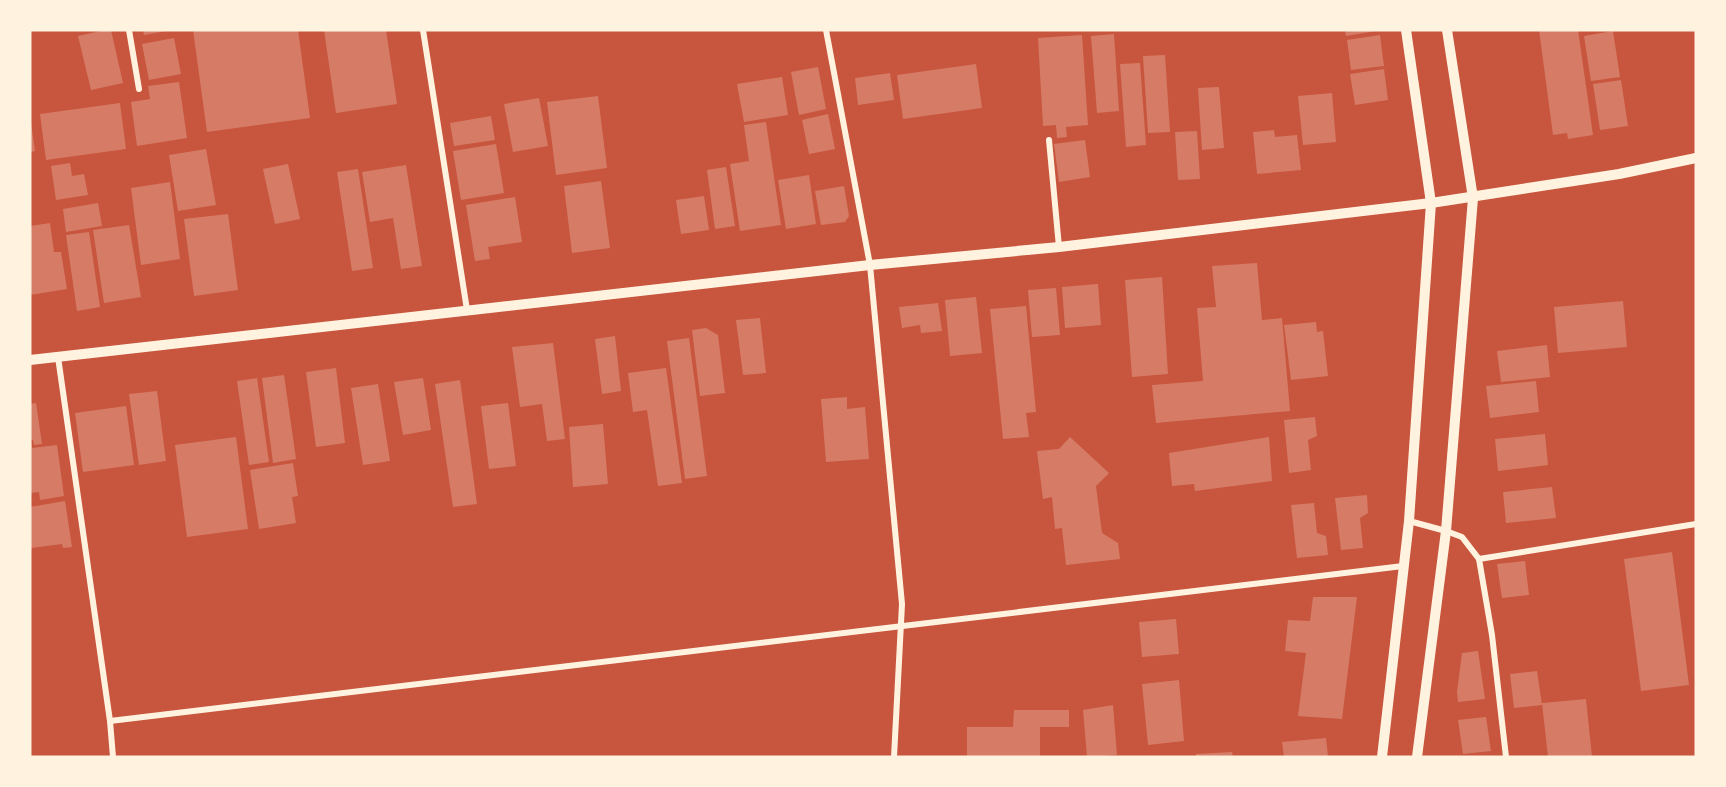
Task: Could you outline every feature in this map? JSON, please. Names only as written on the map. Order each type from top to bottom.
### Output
[{"type":"street","points":[[129,30],[139,89]]},
{"type":"street","points":[[423,30],[467,310]]},
{"type":"street","points":[[826,30],[870,265],[902,604],[894,757]]},
{"type":"street","points":[[1382,757],[1409,521],[1431,203],[1406,30]]},
{"type":"street","points":[[1417,757],[1446,531],[1473,198],[1447,30]]},
{"type":"street","points":[[1049,140],[1059,248]]},
{"type":"street","points":[[30,360],[870,265],[1059,248],[1473,198],[1619,174],[1696,158]]},
{"type":"street","points":[[58,357],[110,721],[113,757]]},
{"type":"street","points":[[1409,521],[1462,537],[1479,560],[1492,635],[1506,757]]},
{"type":"street","points":[[1479,560],[1696,524]]},
{"type":"street","points":[[110,721],[1403,566]]},
{"type":"building","points":[[111,30],[123,83],[91,90],[78,36]]},
{"type":"building","points":[[143,30],[166,30],[166,31],[144,35]]},
{"type":"building","points":[[193,30],[298,30],[310,118],[207,132]]},
{"type":"building","points":[[324,30],[386,30],[397,104],[336,113]]},
{"type":"building","points":[[1345,30],[1376,30],[1376,31],[1346,36]]},
{"type":"building","points":[[1539,30],[1578,30],[1593,135],[1568,139],[1567,133],[1553,135]]},
{"type":"building","points":[[1613,31],[1620,77],[1591,81],[1584,36]]},
{"type":"building","points":[[1114,34],[1119,111],[1097,113],[1091,36]]},
{"type":"building","points":[[1082,35],[1088,125],[1066,127],[1067,137],[1057,138],[1056,125],[1043,126],[1038,38]]},
{"type":"building","points":[[1380,35],[1384,66],[1351,70],[1347,40]]},
{"type":"building","points":[[174,38],[181,74],[149,80],[142,44]]},
{"type":"building","points":[[1165,55],[1170,132],[1148,133],[1143,56]]},
{"type":"building","points":[[1140,63],[1146,145],[1126,147],[1120,64]]},
{"type":"building","points":[[976,64],[982,108],[903,119],[897,75]]},
{"type":"building","points":[[818,67],[826,109],[799,115],[791,72]]},
{"type":"building","points":[[1384,69],[1388,100],[1355,105],[1350,74]]},
{"type":"building","points":[[890,73],[894,100],[858,105],[855,78]]},
{"type":"building","points":[[782,77],[788,115],[744,122],[737,84]]},
{"type":"building","points":[[1621,80],[1628,126],[1600,130],[1593,84]]},
{"type":"building","points":[[179,82],[187,138],[137,146],[131,102],[150,99],[148,86]]},
{"type":"building","points":[[1219,87],[1224,148],[1202,150],[1198,88]]},
{"type":"building","points":[[1332,93],[1336,142],[1303,145],[1298,96]]},
{"type":"building","points":[[598,96],[607,168],[556,175],[547,102]]},
{"type":"building","points":[[539,98],[548,146],[513,152],[504,104]]},
{"type":"building","points":[[120,103],[126,149],[46,160],[40,114]]},
{"type":"building","points":[[828,114],[835,149],[809,154],[802,120]]},
{"type":"building","points":[[491,116],[495,140],[454,146],[450,123]]},
{"type":"building","points":[[766,122],[781,225],[740,231],[730,164],[749,161],[744,125]]},
{"type":"building","points":[[30,123],[35,151],[30,152]]},
{"type":"building","points":[[1274,130],[1275,137],[1297,135],[1301,170],[1257,174],[1253,132]]},
{"type":"building","points":[[1197,131],[1200,179],[1178,180],[1175,132]]},
{"type":"building","points":[[1085,140],[1090,177],[1059,182],[1054,144]]},
{"type":"building","points":[[496,144],[504,193],[461,200],[453,151]]},
{"type":"building","points":[[206,149],[216,205],[178,211],[169,155]]},
{"type":"building","points":[[70,163],[72,176],[84,174],[88,195],[56,200],[51,166]]},
{"type":"building","points":[[288,164],[300,219],[275,224],[263,169]]},
{"type":"building","points":[[406,165],[422,266],[401,269],[393,218],[370,222],[362,172]]},
{"type":"building","points":[[726,167],[735,226],[715,229],[707,170]]},
{"type":"building","points":[[358,169],[373,268],[352,271],[337,172]]},
{"type":"building","points":[[809,175],[816,224],[786,229],[778,180]]},
{"type":"building","points":[[601,181],[610,248],[572,253],[564,186]]},
{"type":"building","points":[[170,182],[180,259],[141,265],[131,188]]},
{"type":"building","points":[[844,186],[849,216],[845,222],[821,225],[815,191]]},
{"type":"building","points":[[704,196],[709,230],[681,234],[676,200]]},
{"type":"building","points":[[515,197],[522,242],[488,247],[490,259],[475,261],[466,205]]},
{"type":"building","points":[[98,203],[102,226],[66,232],[63,209]]},
{"type":"building","points":[[228,214],[238,290],[194,296],[184,219]]},
{"type":"building","points":[[50,223],[54,252],[61,252],[67,289],[30,295],[30,226]]},
{"type":"building","points":[[129,225],[141,297],[104,303],[93,230]]},
{"type":"building","points":[[89,232],[100,307],[77,311],[66,235]]},
{"type":"building","points":[[1257,263],[1262,320],[1282,318],[1290,411],[1156,423],[1152,385],[1203,381],[1197,308],[1216,307],[1212,266]]},
{"type":"building","points":[[1162,277],[1168,374],[1132,377],[1125,280]]},
{"type":"building","points":[[1098,284],[1101,325],[1065,328],[1062,287]]},
{"type":"building","points":[[1056,288],[1060,335],[1032,337],[1028,290]]},
{"type":"building","points":[[976,297],[982,353],[950,356],[945,300]]},
{"type":"building","points":[[1623,301],[1627,347],[1558,353],[1554,307]]},
{"type":"building","points":[[938,303],[942,331],[921,333],[920,325],[902,328],[899,307]]},
{"type":"building","points":[[1026,306],[1036,412],[1026,413],[1029,437],[1003,439],[990,309]]},
{"type":"building","points":[[760,318],[766,373],[743,375],[736,320]]},
{"type":"building","points":[[1316,322],[1317,332],[1323,331],[1328,376],[1291,380],[1284,325]]},
{"type":"building","points":[[706,328],[718,335],[725,393],[700,396],[692,330]]},
{"type":"building","points":[[615,336],[621,391],[602,394],[595,339]]},
{"type":"building","points":[[689,338],[707,476],[685,479],[667,341]]},
{"type":"building","points":[[553,343],[565,439],[547,441],[542,404],[520,407],[512,347]]},
{"type":"building","points":[[1547,345],[1550,377],[1501,382],[1497,351]]},
{"type":"building","points":[[336,368],[345,443],[316,447],[306,372]]},
{"type":"building","points":[[666,368],[682,483],[658,486],[647,410],[633,412],[628,373]]},
{"type":"building","points":[[284,375],[296,459],[273,463],[262,378]]},
{"type":"building","points":[[257,378],[269,462],[249,465],[237,381]]},
{"type":"building","points":[[423,378],[431,430],[403,435],[394,382]]},
{"type":"building","points":[[460,380],[477,504],[453,507],[435,384]]},
{"type":"building","points":[[1536,381],[1539,412],[1490,418],[1486,386]]},
{"type":"building","points":[[378,384],[390,461],[363,465],[351,388]]},
{"type":"building","points":[[157,391],[166,461],[139,465],[129,394]]},
{"type":"building","points":[[847,397],[847,409],[865,407],[869,459],[826,462],[821,399]]},
{"type":"building","points":[[36,403],[42,444],[34,445],[33,440],[30,441],[30,404]]},
{"type":"building","points":[[508,403],[516,466],[489,469],[481,406]]},
{"type":"building","points":[[126,406],[134,465],[83,472],[75,413]]},
{"type":"building","points":[[1315,417],[1317,436],[1308,440],[1311,470],[1289,473],[1284,420]]},
{"type":"building","points":[[603,424],[608,484],[573,487],[569,427]]},
{"type":"building","points":[[1545,434],[1548,465],[1498,471],[1495,439]]},
{"type":"building","points":[[236,437],[248,529],[187,537],[175,445]]},
{"type":"building","points":[[1070,437],[1109,473],[1096,486],[1102,533],[1118,543],[1120,559],[1066,565],[1062,528],[1055,529],[1052,497],[1043,499],[1037,451],[1059,449]]},
{"type":"building","points":[[1269,437],[1272,481],[1195,491],[1194,484],[1172,486],[1169,453]]},
{"type":"building","points":[[30,441],[32,448],[57,445],[64,496],[40,500],[39,492],[30,493]]},
{"type":"building","points":[[293,463],[298,496],[292,497],[296,523],[259,529],[250,470]]},
{"type":"building","points":[[1552,487],[1556,518],[1506,523],[1503,492]]},
{"type":"building","points":[[1367,495],[1368,513],[1360,518],[1363,548],[1341,550],[1335,498]]},
{"type":"building","points":[[65,501],[72,547],[63,548],[62,544],[31,548],[30,507]]},
{"type":"building","points":[[1314,503],[1317,533],[1326,536],[1328,555],[1297,558],[1291,505]]},
{"type":"building","points":[[1672,552],[1689,685],[1641,691],[1624,559]]},
{"type":"building","points":[[1525,561],[1529,595],[1502,598],[1497,564]]},
{"type":"building","points":[[1313,597],[1357,597],[1342,719],[1298,716],[1306,653],[1285,651],[1288,620],[1310,621]]},
{"type":"building","points":[[1176,619],[1179,654],[1142,657],[1139,622]]},
{"type":"building","points":[[1478,651],[1485,699],[1458,702],[1457,692],[1462,653]]},
{"type":"building","points":[[1537,671],[1542,705],[1514,708],[1510,674]]},
{"type":"building","points":[[1179,680],[1184,741],[1148,745],[1142,684]]},
{"type":"building","points":[[1586,699],[1592,757],[1548,757],[1542,703]]},
{"type":"building","points":[[1113,705],[1117,755],[1087,757],[1083,710]]},
{"type":"building","points":[[1014,710],[1069,710],[1069,727],[1040,727],[1040,757],[967,757],[967,727],[1013,727]]},
{"type":"building","points":[[1486,717],[1491,751],[1463,754],[1458,720]]},
{"type":"building","points":[[1326,738],[1328,757],[1284,757],[1282,742]]},
{"type":"building","points":[[1232,752],[1233,757],[1196,757],[1196,754]]}]
